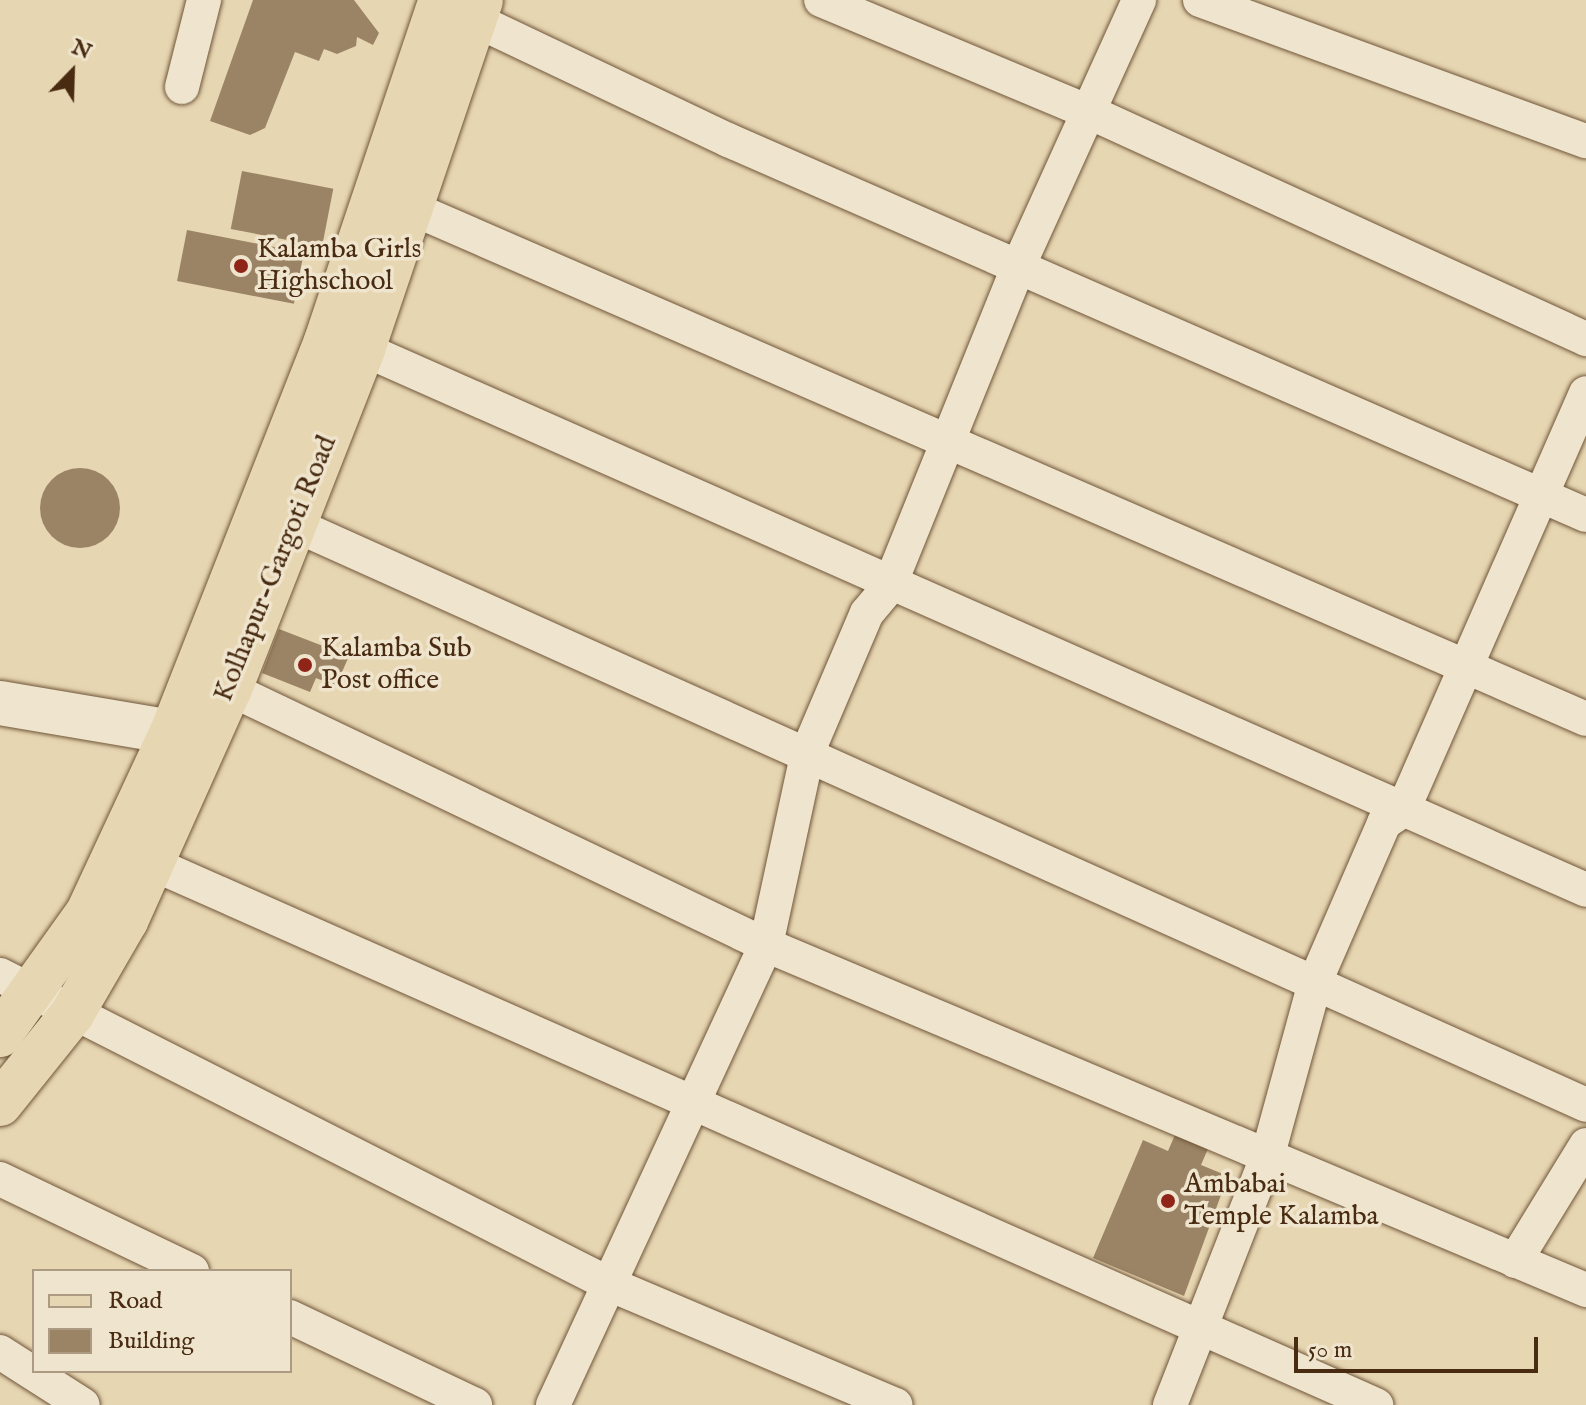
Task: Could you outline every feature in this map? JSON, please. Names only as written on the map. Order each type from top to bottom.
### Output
[{"type":"main road","name":"Kolhapur-Gargoti Road","points":[[0,1104],[72,1014],[126,921],[230,689],[363,349],[411,208],[465,6]]},
{"type":"main road","points":[[0,1035],[16,984],[88,912],[172,732],[336,312],[465,6]]},
{"type":"street","points":[[182,87],[204,0]]},
{"type":"street","points":[[821,0],[1087,111],[1586,339]]},
{"type":"street","points":[[553,1405],[766,945],[808,751],[867,613],[889,587],[1018,267],[1139,0]]},
{"type":"street","points":[[1200,0],[1586,141]]},
{"type":"street","points":[[465,6],[1018,267],[1586,515]]},
{"type":"street","points":[[411,208],[949,438],[1586,719]]},
{"type":"street","points":[[363,349],[889,587],[1586,890]]},
{"type":"street","points":[[1170,1405],[1267,1158],[1315,982],[1384,823],[1403,810],[1586,393]]},
{"type":"street","points":[[295,525],[808,751],[1586,1105]]},
{"type":"street","points":[[230,689],[766,945],[1586,1290]]},
{"type":"street","points":[[0,703],[172,732]]},
{"type":"street","points":[[151,863],[1376,1405]]},
{"type":"street","points":[[16,984],[609,1284],[895,1405]]},
{"type":"street","points":[[1515,1261],[1586,1145]]},
{"type":"street","points":[[0,1179],[188,1269]]},
{"type":"street","points":[[292,1318],[475,1405]]},
{"type":"street","points":[[0,1352],[32,1372]]},
{"type":"street","points":[[33,1373],[83,1405]]},
{"type":"building","points":[[253,0],[354,0],[379,33],[373,45],[357,37],[356,46],[337,54],[324,49],[319,61],[295,52],[265,128],[250,135],[210,121]]},
{"type":"building","points":[[242,171],[333,189],[322,247],[231,229]]},
{"type":"building","name":"Kalamba Girls Highschool","points":[[187,230],[304,253],[294,304],[177,281]]},
{"type":"building","points":[[80,468],[95,471],[108,480],[117,493],[120,508],[117,523],[108,536],[95,545],[80,548],[65,545],[52,536],[43,523],[40,508],[43,493],[52,480],[65,471]]},
{"type":"building","name":"Kalamba Sub Post office","points":[[279,629],[349,656],[336,686],[316,678],[310,692],[262,673]]},
{"type":"building","name":"Ambabai Temple Kalamba","points":[[1177,1130],[1210,1144],[1201,1165],[1228,1176],[1184,1296],[1093,1258],[1143,1140],[1168,1151]]},
{"type":"place","name":"Kalamba Girls Highschool","points":[[241,266]]},
{"type":"place","name":"Kalamba Sub Post office","points":[[305,665]]},
{"type":"place","name":"Ambabai Temple Kalamba","points":[[1168,1201]]}]
